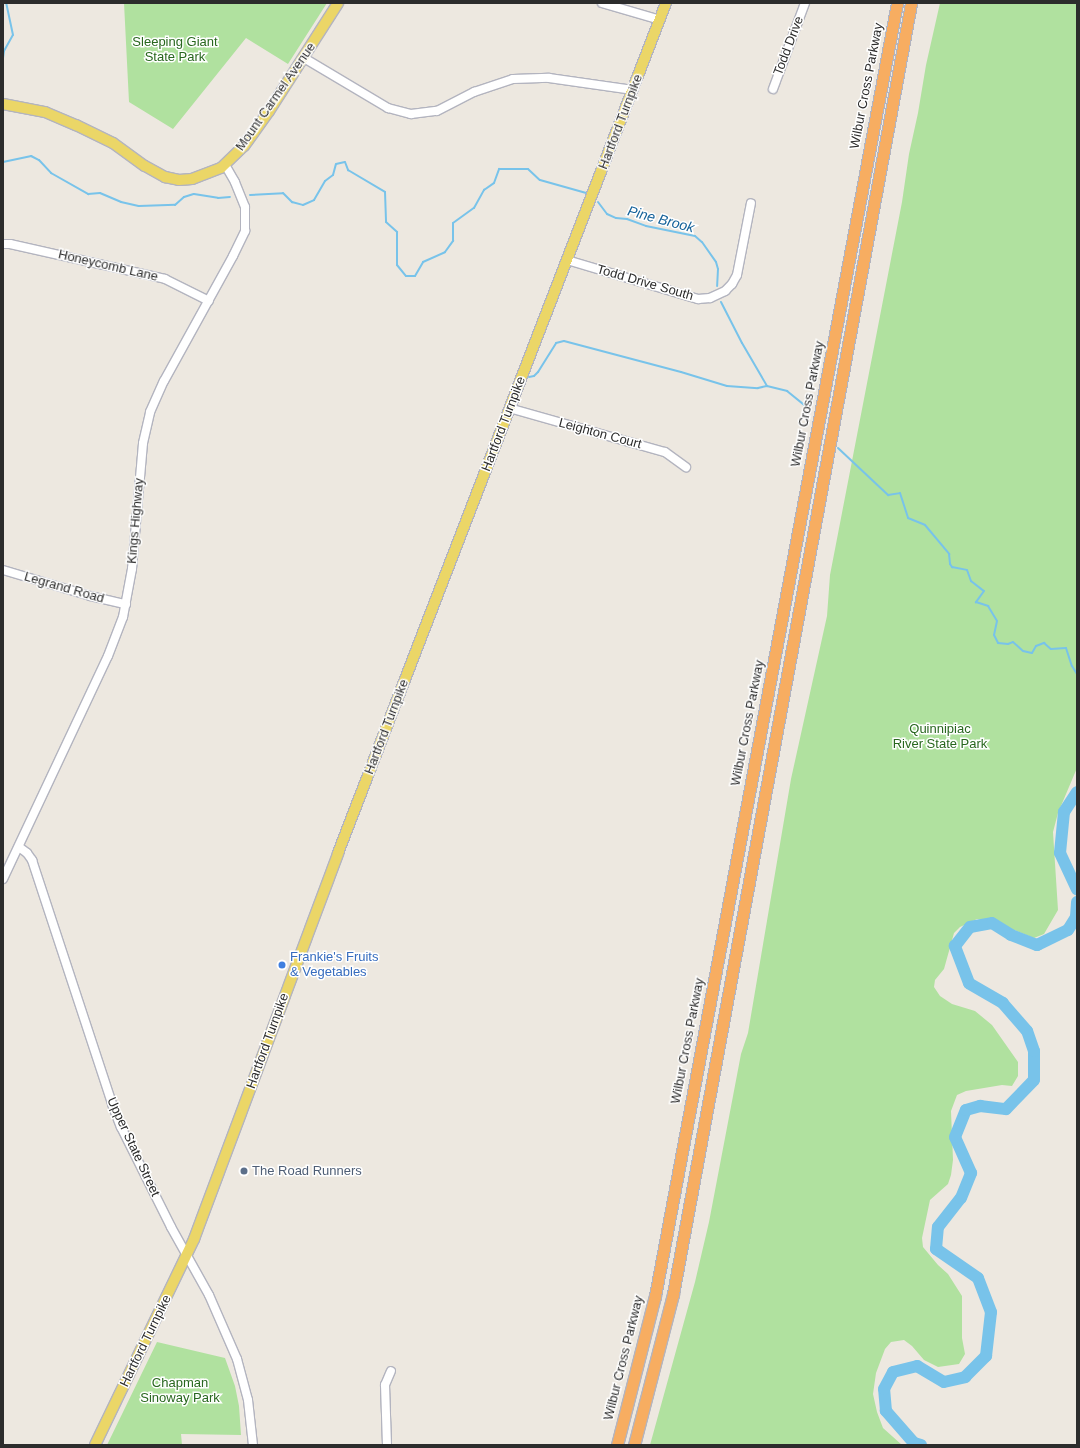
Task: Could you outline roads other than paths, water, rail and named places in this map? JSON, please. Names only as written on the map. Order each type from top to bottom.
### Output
[{"type":"highway","name":"Wilbur Cross Parkway","points":[[616,1445],[655,1296],[897,3]]},
{"type":"highway","name":"Wilbur Cross Parkway","points":[[634,1445],[673,1294],[911,3]]},
{"type":"main road","name":"Mount Carmel Avenue","points":[[3,104],[44,112],[76,125],[113,143],[145,166],[165,177],[179,180],[192,179],[225,165],[239,152],[256,130],[304,58],[338,3]]},
{"type":"main road","name":"Hartford Turnpike","points":[[95,1445],[187,1255],[341,845],[666,3]]},
{"type":"street","points":[[602,3],[660,20]]},
{"type":"street","name":"Todd Drive","points":[[773,89],[805,3]]},
{"type":"street","points":[[304,58],[388,108],[411,114],[437,111],[474,92],[513,79],[549,78],[633,90]]},
{"type":"street","name":"Kings Highway","points":[[3,879],[108,656],[119,629],[126,604],[132,569],[141,454],[147,420],[158,392],[239,246],[246,225],[246,214],[242,199],[225,165]]},
{"type":"street","name":"Todd Drive South","points":[[567,260],[698,299],[710,298],[725,291],[732,284],[737,275],[751,203]]},
{"type":"street","name":"Honeycomb Lane","points":[[3,244],[10,244],[165,279],[209,301]]},
{"type":"street","name":"Leighton Court","points":[[509,408],[665,452],[686,467]]},
{"type":"street","name":"Legrand Road","points":[[3,570],[109,601],[126,604]]},
{"type":"street","name":"Upper State Street","points":[[19,847],[27,853],[32,860],[119,1121],[209,1295],[237,1359],[248,1400],[253,1445]]},
{"type":"street","points":[[387,1445],[385,1385],[391,1371]]},
{"type":"waterway","points":[[3,58],[4,51],[13,35],[6,3]]},
{"type":"waterway","name":"Pine Brook","points":[[3,162],[31,156],[39,160],[51,173],[88,194],[100,193],[121,202],[139,206],[175,205],[184,197],[194,194],[218,198],[230,197]]},
{"type":"waterway","name":"Pine Brook","points":[[250,195],[283,193],[292,202],[303,205],[314,200],[325,181],[333,175],[336,164],[345,162],[348,170],[385,192],[386,222],[397,232],[397,265],[406,276],[415,276],[423,262],[445,252],[453,241],[453,223],[474,208],[484,190],[494,183],[499,169],[528,169],[540,180],[586,193]]},
{"type":"waterway","name":"Pine Brook","points":[[598,202],[607,214],[616,218],[627,219],[646,226],[695,236],[702,242],[716,262],[718,269],[717,286]]},
{"type":"waterway","name":"Pine Brook","points":[[721,302],[742,343],[767,386],[787,391],[807,407]]},
{"type":"waterway","points":[[529,377],[534,376],[538,372],[556,343],[564,341],[681,372],[727,386],[758,388],[767,386]]},
{"type":"waterway","name":"Pine Brook","points":[[838,448],[888,495],[900,493],[908,518],[925,525],[949,554],[950,564],[952,567],[967,570],[971,581],[984,591],[976,602],[988,606],[997,621],[994,635],[998,643],[1008,644],[1013,642],[1023,651],[1032,653],[1036,646],[1044,643],[1051,649],[1066,648],[1072,666],[1077,674]]},
{"type":"waterway","points":[[1077,792],[1064,812],[1060,853],[1077,889]]},
{"type":"waterway","points":[[921,1445],[914,1443],[886,1411],[884,1389],[893,1372],[917,1366],[944,1382],[965,1377],[986,1356],[991,1312],[978,1278],[936,1249],[938,1227],[961,1198],[971,1173],[955,1137],[966,1110],[980,1106],[1006,1109],[1034,1080],[1034,1051],[1027,1031],[1003,1003],[969,983],[955,946],[970,927],[992,923],[1011,935],[1037,945],[1068,930],[1076,917],[1077,902]]},
{"type":"place","name":"Frankie's Fruits & Vegetables","points":[[282,965]]},
{"type":"place","name":"The Road Runners","points":[[244,1171]]},
{"type":"park label","name":"Sleeping Giant State Park","points":[[175,50]]},
{"type":"park label","name":"Quinnipiac River State Park","points":[[940,738]]},
{"type":"park label","name":"Chapman Sinoway Park","points":[[180,1392]]}]
